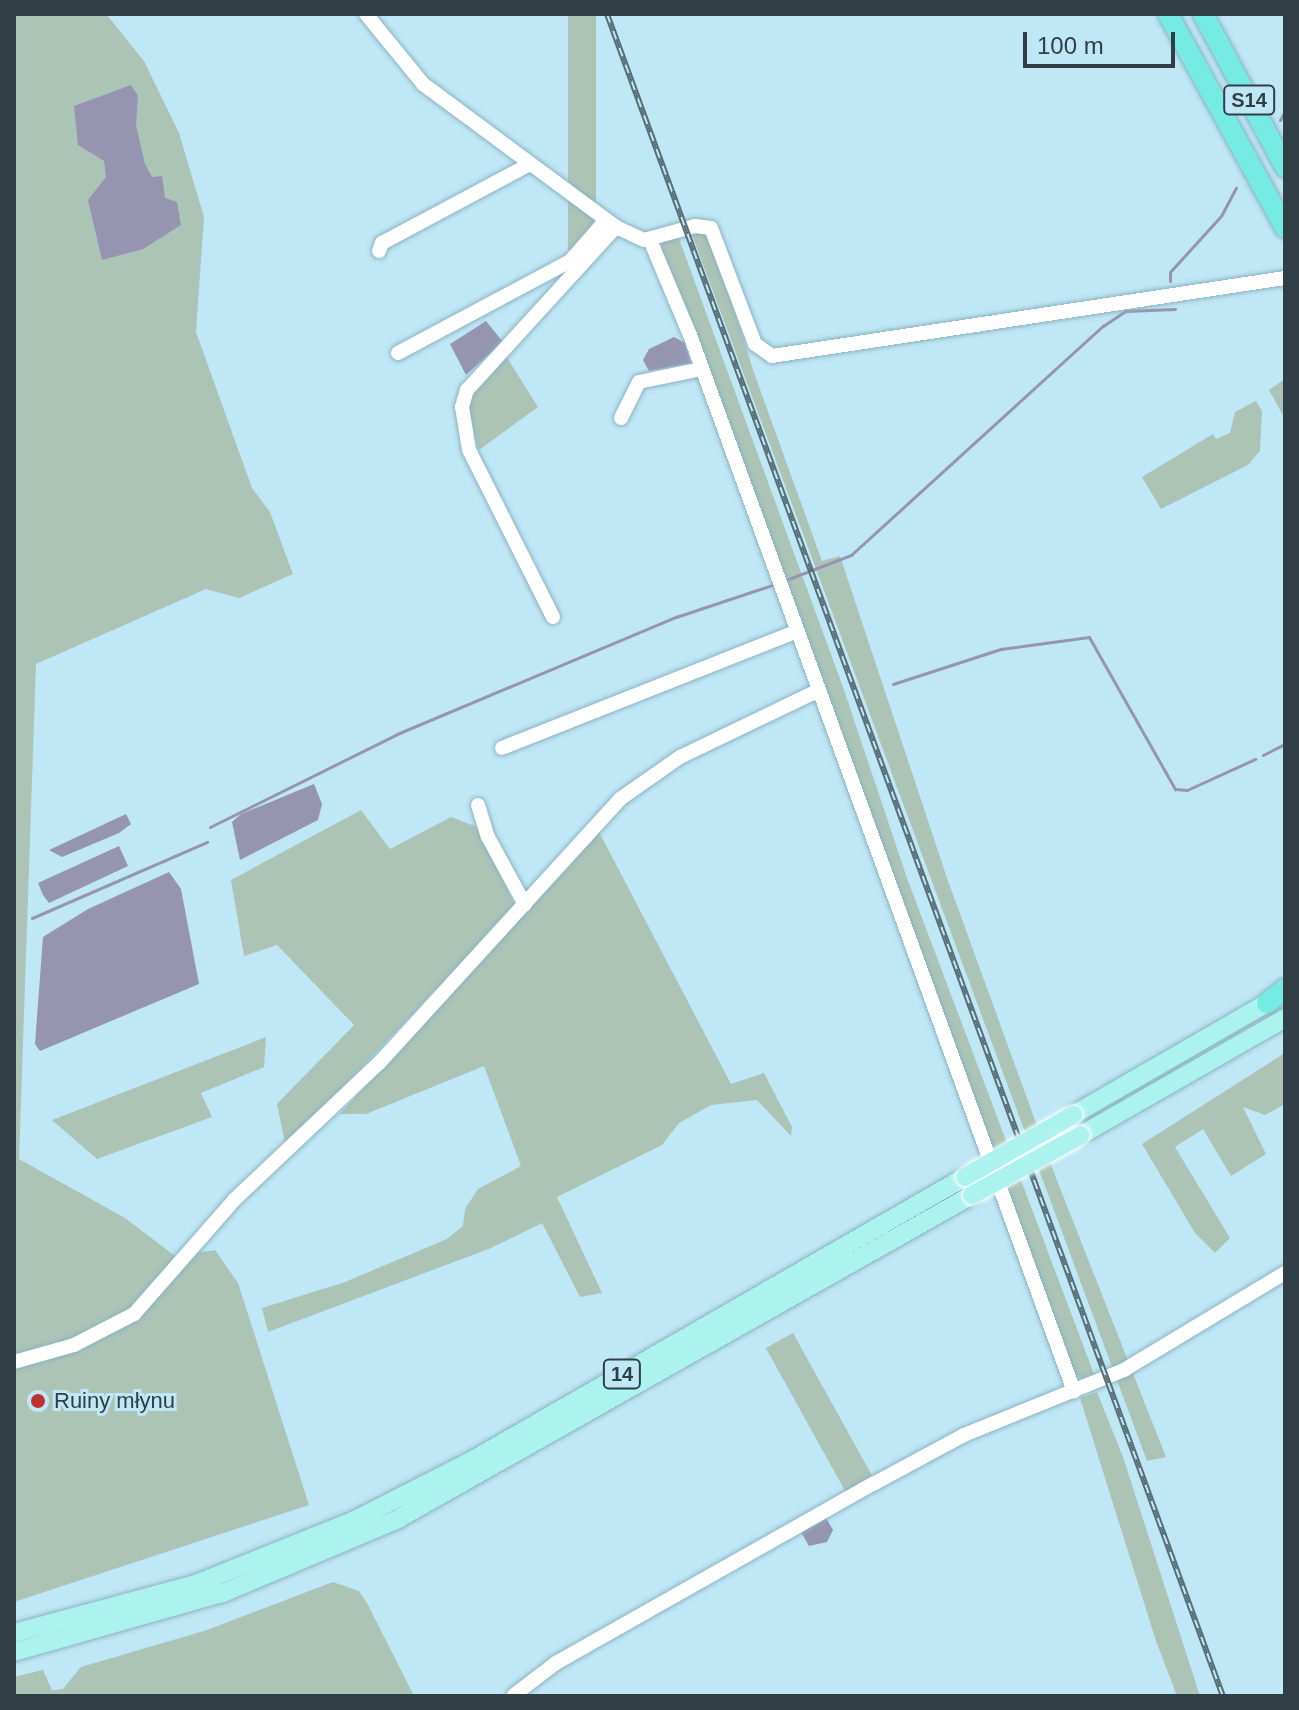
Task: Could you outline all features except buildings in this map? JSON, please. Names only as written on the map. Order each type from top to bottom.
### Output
[{"type":"highway","name":"S14","points":[[1168,14],[1285,228]]},
{"type":"highway","name":"S14","points":[[1203,14],[1285,167]]},
{"type":"main road","name":"14","points":[[14,1633],[196,1584],[389,1504],[1279,995]]},
{"type":"main road","name":"14","points":[[14,1652],[223,1593],[396,1520],[1285,1018]]},
{"type":"street","points":[[366,14],[423,84],[611,223],[650,240],[690,227],[711,228],[755,344],[763,353],[781,357],[1285,278]]},
{"type":"street","points":[[379,251],[382,243],[530,164]]},
{"type":"street","points":[[398,353],[570,261],[611,223]]},
{"type":"street","points":[[553,617],[469,450],[462,407],[467,390],[611,223]]},
{"type":"street","points":[[650,240],[701,369],[1074,1391]]},
{"type":"street","points":[[621,418],[639,382],[701,369]]},
{"type":"street","points":[[502,748],[795,632]]},
{"type":"street","points":[[14,1362],[74,1345],[134,1314],[234,1200],[380,1062],[603,816],[654,773],[731,729],[817,691]]},
{"type":"street","points":[[478,805],[493,846],[525,905]]},
{"type":"street","points":[[514,1696],[556,1663],[873,1484],[964,1435],[1137,1363],[1285,1273]]},
{"type":"green space","points":[[14,14],[106,14],[144,61],[179,133],[204,217],[196,332],[252,488],[270,512],[293,574],[239,598],[206,589],[36,664],[19,1159],[125,1218],[175,1256],[215,1250],[238,1283],[309,1505],[14,1602]]},
{"type":"green space","points":[[568,14],[596,14],[596,250],[568,250]]},
{"type":"green space","points":[[699,229],[713,239],[753,370],[822,561],[840,556],[947,878],[1056,1178],[1166,1457],[1147,1461],[691,232]]},
{"type":"green space","points":[[678,236],[844,690],[907,878],[1094,1374],[1088,1380],[1073,1375],[661,249],[663,241]]},
{"type":"green space","points":[[506,356],[538,407],[479,450],[468,411],[473,391]]},
{"type":"green space","points":[[1285,379],[1285,419],[1269,390]]},
{"type":"green space","points":[[1256,401],[1262,411],[1260,451],[1248,465],[1161,509],[1142,477],[1213,434],[1216,439],[1230,433],[1235,412]]},
{"type":"green space","points":[[361,810],[390,849],[451,817],[477,827],[515,906],[286,1147],[277,1104],[354,1025],[277,945],[244,956],[231,880]]},
{"type":"green space","points":[[598,830],[731,1084],[764,1073],[792,1127],[791,1136],[757,1100],[711,1105],[679,1123],[662,1145],[557,1197],[602,1293],[580,1297],[542,1223],[491,1248],[268,1332],[262,1308],[345,1282],[447,1239],[463,1226],[465,1209],[478,1189],[521,1166],[484,1066],[366,1114],[340,1114]]},
{"type":"green space","points":[[266,1037],[264,1067],[201,1093],[212,1117],[97,1159],[52,1120]]},
{"type":"green space","points":[[1285,1053],[1285,1104],[1265,1115],[1243,1107],[1266,1154],[1231,1176],[1203,1129],[1175,1147],[1230,1238],[1215,1253],[1195,1233],[1142,1144]]},
{"type":"green space","points":[[793,1333],[873,1476],[845,1491],[766,1348]]},
{"type":"green space","points":[[1097,1392],[1123,1457],[1200,1696],[1177,1696],[1156,1641],[1080,1398]]},
{"type":"green space","points":[[333,1582],[359,1591],[414,1696],[14,1696],[14,1677],[43,1670],[52,1690],[63,1689],[81,1667],[207,1630]]},
{"type":"water","points":[[131,85],[138,96],[136,125],[145,164],[152,177],[162,176],[165,198],[177,202],[181,225],[143,249],[102,260],[88,200],[106,177],[104,161],[78,145],[74,106]]},
{"type":"water","points":[[486,321],[503,342],[466,375],[450,344]]},
{"type":"water","points":[[674,337],[685,343],[691,363],[649,371],[643,360],[649,349]]},
{"type":"water","points":[[314,784],[322,804],[318,820],[240,860],[232,822],[241,814]]},
{"type":"water","points":[[126,814],[131,824],[119,833],[62,857],[49,850]]},
{"type":"water","points":[[119,846],[128,866],[49,903],[43,895],[38,883]]},
{"type":"water","points":[[169,872],[181,889],[199,984],[40,1051],[35,1044],[43,937],[88,909]]},
{"type":"water","points":[[826,1518],[833,1530],[827,1542],[809,1546],[801,1532]]},
{"type":"waterway","points":[[1280,120],[1285,111]]},
{"type":"waterway","points":[[1170,281],[1170,272],[1221,216],[1236,188]]},
{"type":"waterway","points":[[786,580],[851,555],[1103,326],[1125,311],[1175,309]]},
{"type":"waterway","points":[[210,827],[397,734],[676,617],[772,585]]},
{"type":"waterway","points":[[893,684],[1001,649],[1089,637],[1175,789],[1187,790],[1255,759]]},
{"type":"waterway","points":[[1263,755],[1285,744]]},
{"type":"waterway","points":[[32,918],[207,842]]},
{"type":"railway","points":[[607,14],[1223,1696]]},
{"type":"place","name":"Ruiny młynu","points":[[38,1401]]}]
